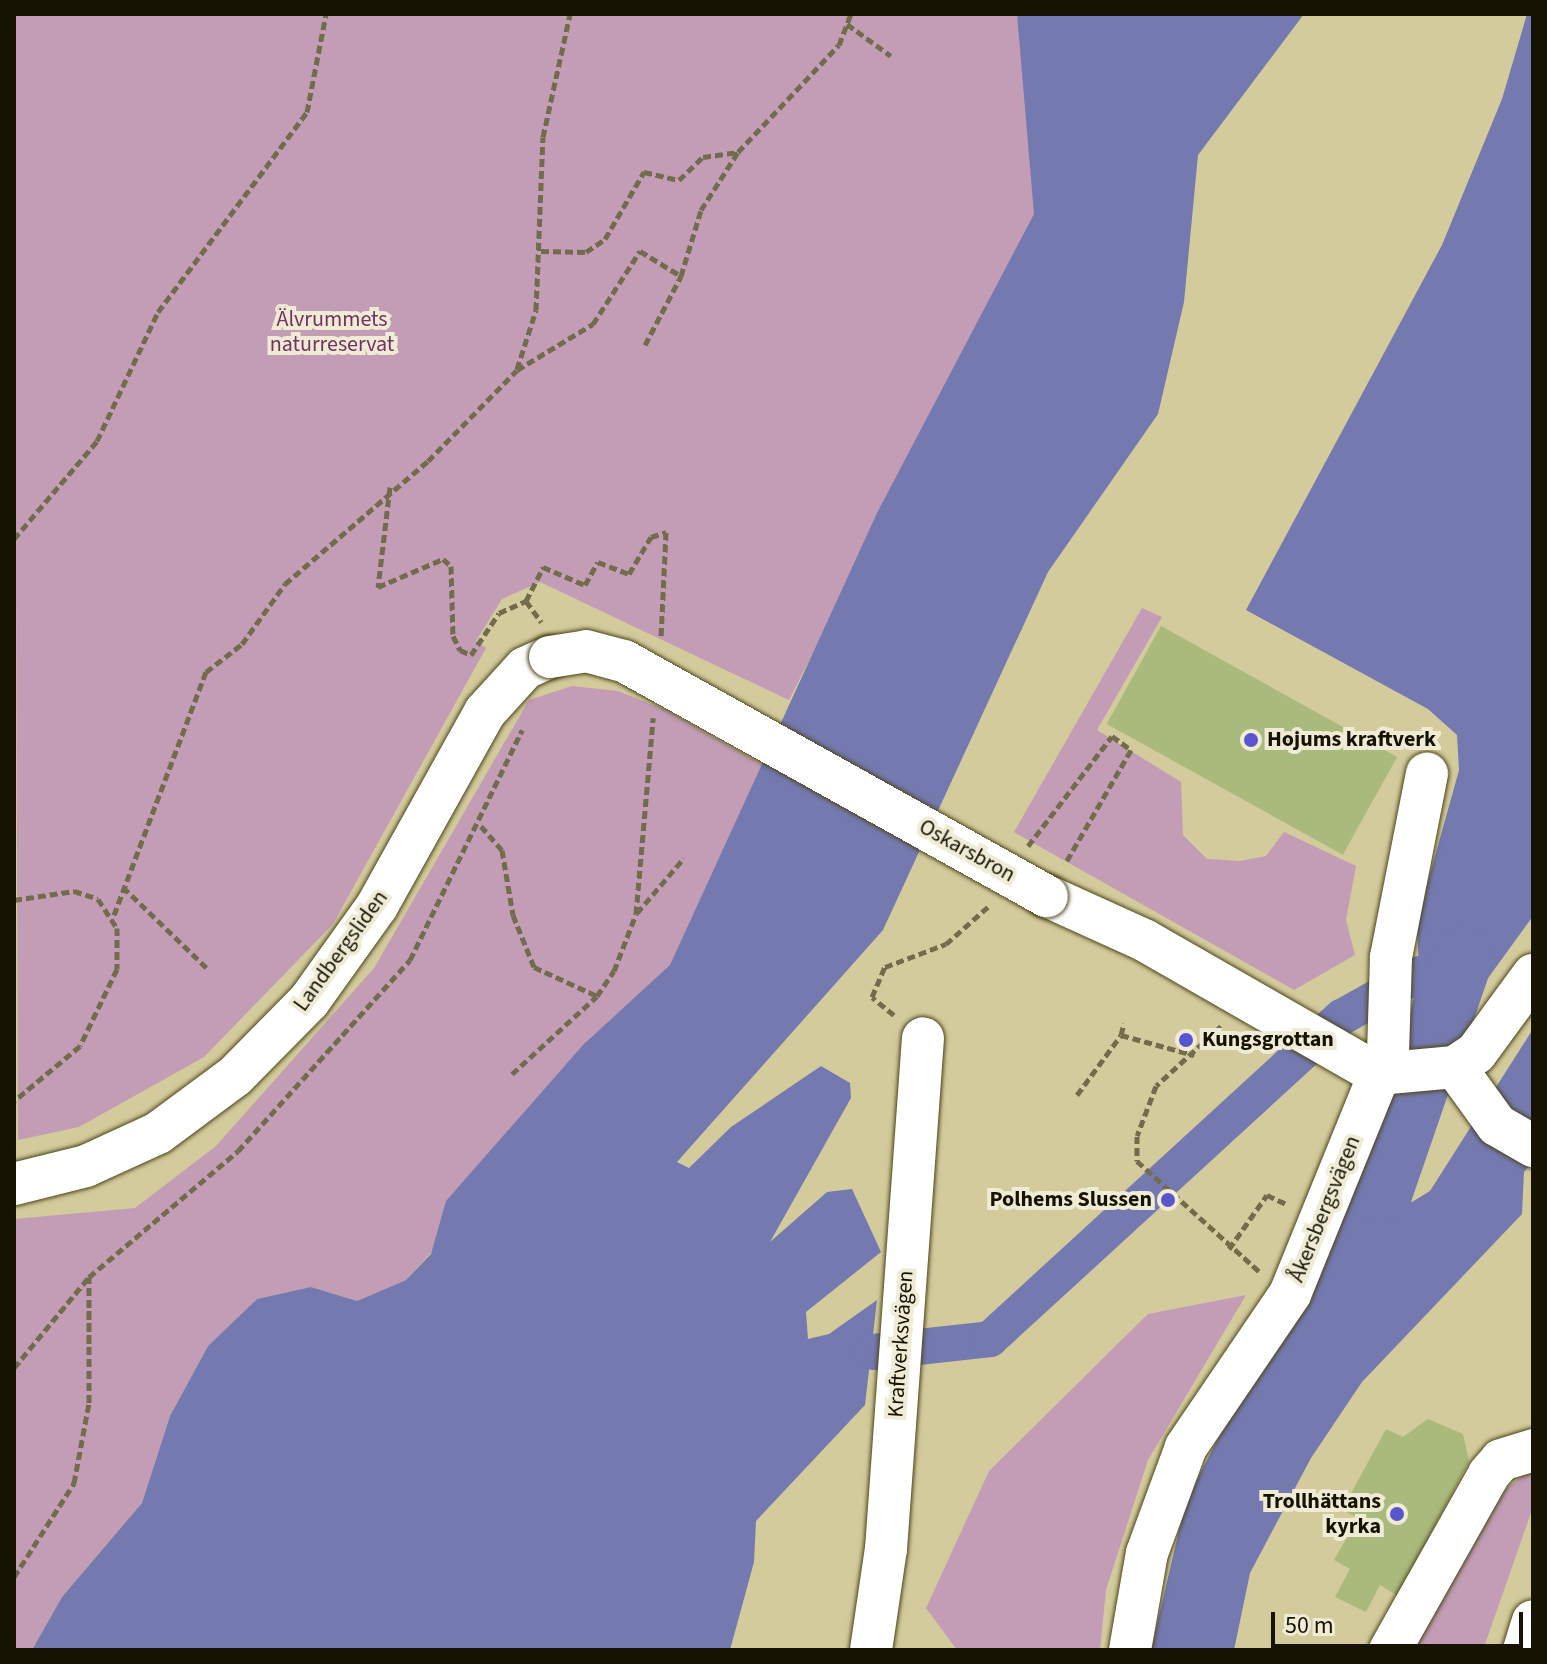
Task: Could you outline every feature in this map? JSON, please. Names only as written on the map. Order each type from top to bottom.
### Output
[{"type":"street","name":"Oskarsbron","points":[[545,637],[624,661],[1047,896],[1255,1004],[1373,1070]]},
{"type":"street","name":"Landbergsliden","points":[[14,1184],[86,1166],[158,1133],[235,1076],[309,1001],[377,906],[485,712],[525,668],[545,637]]},
{"type":"street","name":"Åkersbergsvägen","points":[[1130,1650],[1147,1553],[1186,1447],[1290,1294],[1324,1221],[1391,1017],[1391,957],[1427,773]]},
{"type":"street","points":[[1373,1070],[1450,1074],[1476,1053],[1533,975]]},
{"type":"street","name":"Kraftverksvägen","points":[[871,1650],[896,1416],[923,1038]]},
{"type":"street","points":[[1450,1074],[1497,1125],[1533,1146]]},
{"type":"street","points":[[1390,1650],[1489,1474],[1501,1460],[1533,1450]]},
{"type":"street","points":[[1524,1650],[1533,1621]]},
{"type":"path","points":[[14,539],[97,441],[158,312],[307,112],[326,14]]},
{"type":"path","points":[[517,370],[536,310],[541,251],[543,137],[570,14]]},
{"type":"path","points":[[645,345],[681,276],[701,210],[738,152],[803,88],[851,14]]},
{"type":"path","points":[[847,24],[891,56]]},
{"type":"path","points":[[541,251],[586,252],[605,239],[644,172],[679,180],[703,157],[738,152]]},
{"type":"path","points":[[14,1101],[56,1073],[99,1011],[117,969],[114,915],[122,887],[206,672],[242,644],[285,584],[390,486],[428,461],[517,370],[593,324],[640,251],[681,276]]},
{"type":"path","points":[[390,486],[378,587],[443,559],[451,566],[453,636],[471,655],[499,613],[526,601],[543,567],[585,585],[598,562],[629,574],[651,537],[666,532],[661,638]]},
{"type":"path","points":[[526,601],[545,637]]},
{"type":"path","points":[[636,914],[653,705]]},
{"type":"path","points":[[14,1368],[89,1277],[238,1151],[318,1068],[410,960],[481,826],[529,713]]},
{"type":"path","points":[[1047,896],[1131,750],[1112,736],[1056,801]]},
{"type":"path","points":[[481,826],[502,850],[513,915],[534,967],[597,996]]},
{"type":"path","points":[[512,1074],[597,996],[636,914],[684,858]]},
{"type":"path","points":[[122,887],[208,969]]},
{"type":"path","points":[[14,900],[60,889],[98,899],[114,915]]},
{"type":"path","points":[[872,997],[885,967],[946,944],[999,894]]},
{"type":"path","points":[[1255,1004],[1156,1086],[1137,1136],[1137,1161],[1177,1205],[1229,1249],[1267,1195],[1324,1221]]},
{"type":"path","points":[[1077,1095],[1121,1035],[1124,1023]]},
{"type":"path","points":[[1121,1035],[1194,1055]]},
{"type":"path","points":[[14,1577],[74,1483],[89,1403],[89,1277]]},
{"type":"green space","name":"Älvrummets naturreservat","points":[[14,14],[1083,14],[1066,153],[789,700],[540,582],[502,599],[476,641],[486,648],[333,924],[204,1057],[79,1127],[18,1140]]},
{"type":"green space","points":[[1142,608],[1162,617],[1097,730],[1181,782],[1183,835],[1207,859],[1240,861],[1266,856],[1284,832],[1356,866],[1346,920],[1355,955],[1294,990],[1014,832]]},
{"type":"green space","points":[[572,686],[618,691],[663,709],[838,807],[406,1280],[357,1301],[311,1287],[257,1299],[208,1346],[170,1416],[142,1503],[62,1597],[32,1650],[14,1650],[14,1219],[135,1208],[216,1146],[374,968],[529,700]]},
{"type":"green space","points":[[1246,1295],[1148,1460],[1106,1590],[1100,1650],[957,1650],[926,1608],[989,1471],[1148,1314]]},
{"type":"green space","points":[[1533,1467],[1533,1507],[1483,1650],[1409,1650],[1480,1511]]},
{"type":"water","points":[[1017,14],[1304,14],[1198,155],[1184,302],[1158,414],[1048,572],[883,930],[677,1162],[689,1168],[731,1127],[821,1066],[850,1083],[851,1098],[770,1242],[827,1192],[852,1189],[881,1252],[806,1312],[808,1339],[829,1334],[877,1300],[865,1405],[756,1521],[754,1562],[730,1650],[32,1650],[62,1597],[142,1503],[170,1416],[208,1346],[257,1299],[311,1287],[357,1301],[406,1280],[431,1254],[446,1201],[583,1045],[670,965],[877,513],[1034,214]]},
{"type":"water","points":[[1527,14],[1533,14],[1533,916],[1483,985],[1455,988],[1448,1029],[1405,1036],[1419,974],[1417,921],[1459,770],[1457,735],[1428,709],[1246,610],[1442,245],[1502,99]]},
{"type":"water","points":[[1533,1029],[1533,1162],[1524,1172],[1522,1214],[1362,1382],[1311,1458],[1250,1573],[1234,1650],[1151,1650],[1186,1501],[1225,1425],[1311,1300],[1374,1136],[1403,1116],[1435,1123],[1403,1194],[1412,1202],[1430,1191]]},
{"type":"building","name":"Hojums kraftverk","points":[[1161,626],[1397,757],[1343,855],[1107,724]]},
{"type":"building","name":"Trollhättans kyrka","points":[[1428,1419],[1463,1434],[1469,1461],[1398,1596],[1380,1585],[1366,1612],[1335,1597],[1350,1569],[1334,1560],[1358,1518],[1342,1510],[1386,1429],[1403,1437]]},
{"type":"waterway","points":[[1382,1194],[1464,956]]},
{"type":"waterway","points":[[873,1352],[990,1339],[1342,1017],[1419,974]]},
{"type":"place","name":"Hojums kraftverk","points":[[1251,740]]},
{"type":"place","name":"Kungsgrottan","points":[[1186,1040]]},
{"type":"place","name":"Polhems Slussen","points":[[1168,1200]]},
{"type":"place","name":"Trollhättans kyrka","points":[[1397,1514]]}]
